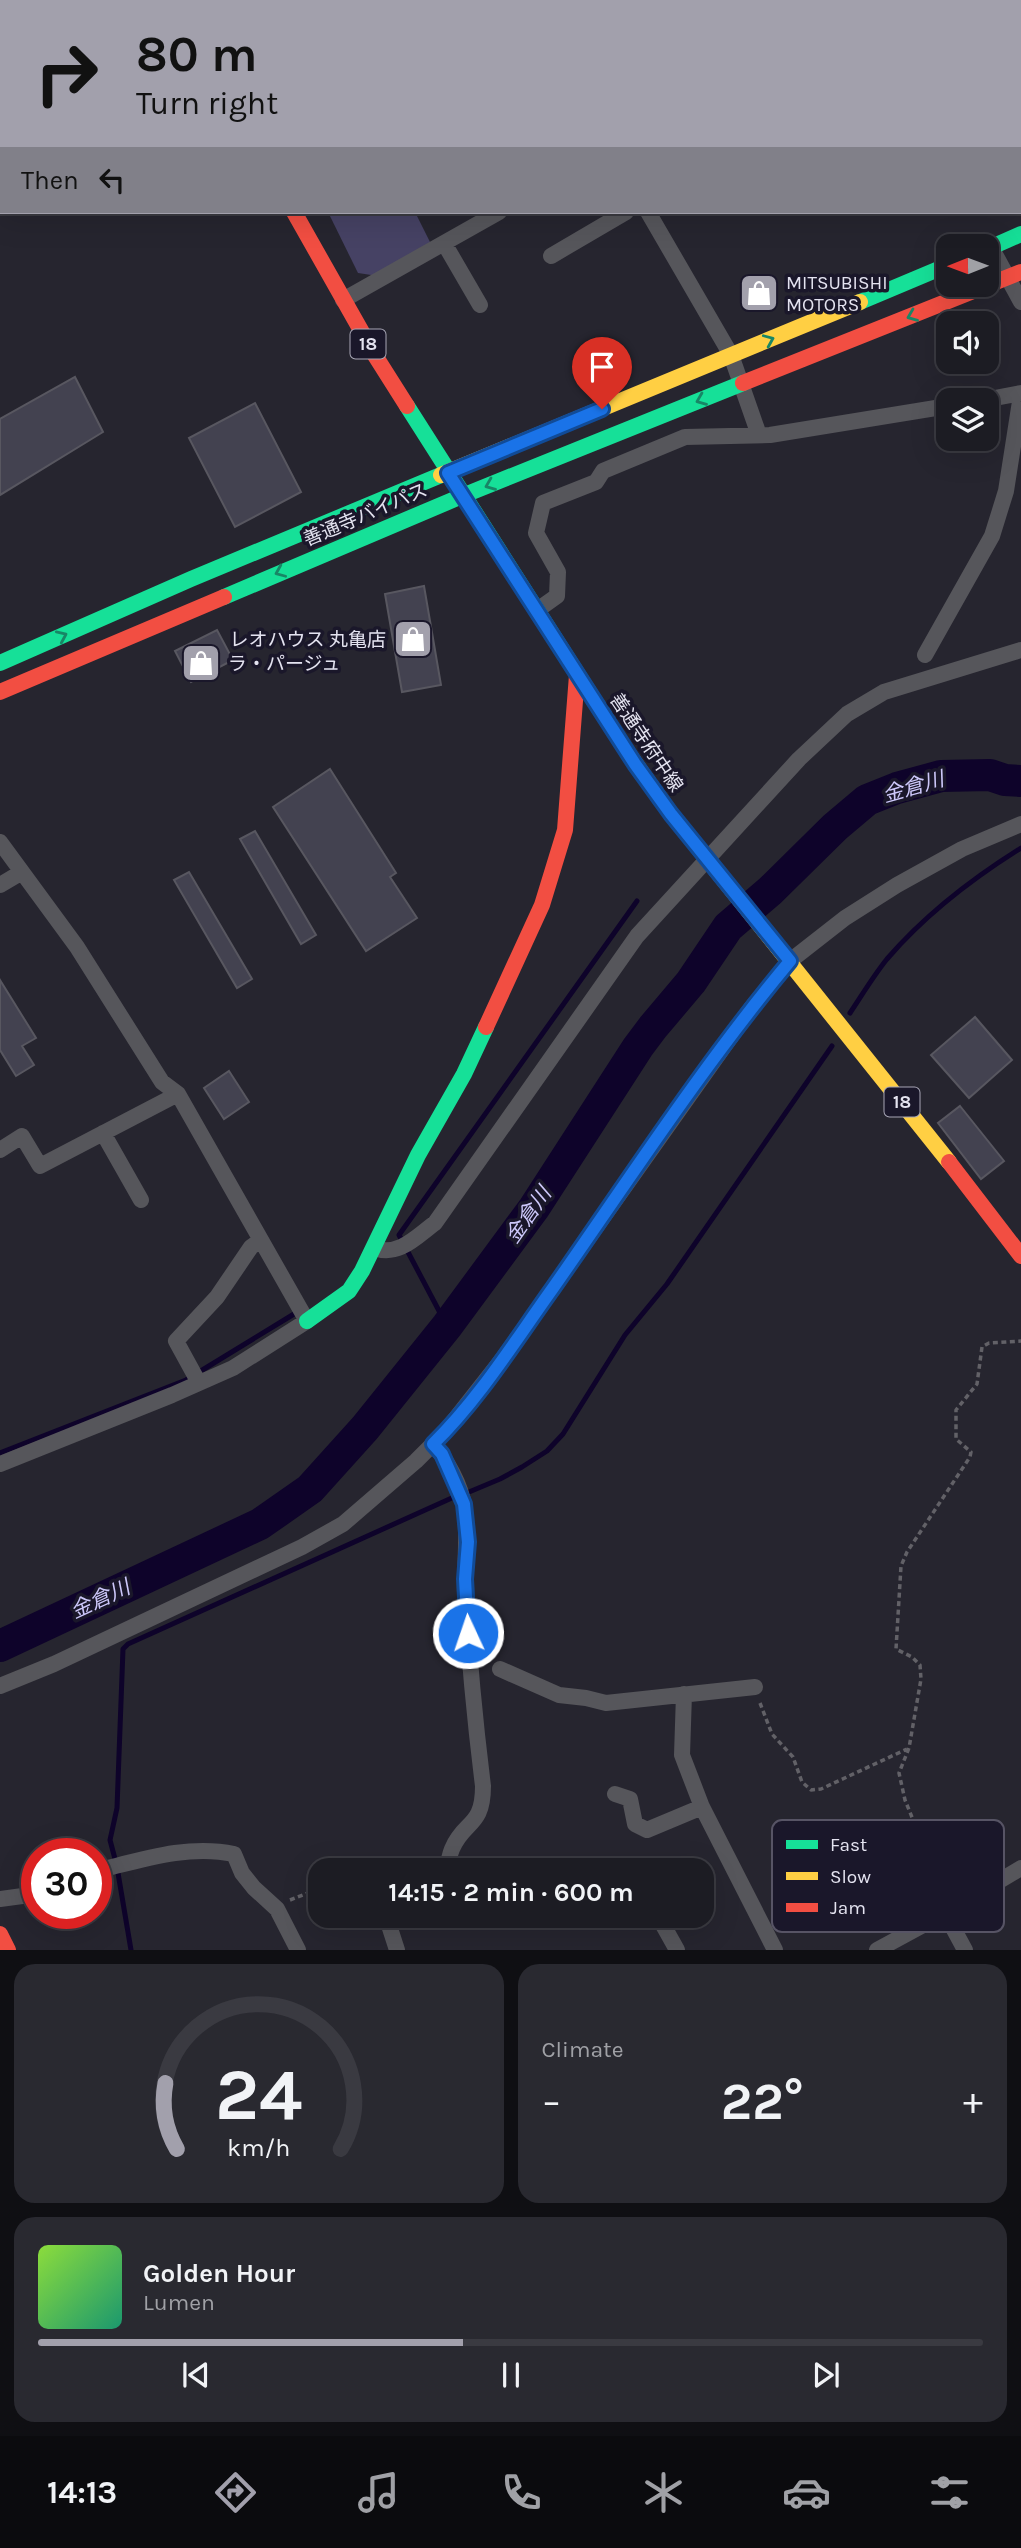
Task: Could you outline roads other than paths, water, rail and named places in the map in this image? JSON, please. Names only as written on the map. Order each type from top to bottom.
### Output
[{"type":"main road","name":"善通寺府中線","points":[[295,214],[343,300],[462,496],[635,764],[1021,1256]]},
{"type":"main road","points":[[999,244],[1021,234]]},
{"type":"main road","name":"善通寺バイパス","points":[[0,663],[191,579],[936,270]]},
{"type":"main road","name":"善通寺バイパス","points":[[0,692],[462,496],[1014,275]]},
{"type":"main road","points":[[307,1321],[349,1291],[374,1248],[418,1155],[464,1074],[542,905],[565,830],[577,675]]},
{"type":"main road","points":[[0,1934],[8,1950]]},
{"type":"street","points":[[343,300],[495,214]]},
{"type":"street","points":[[551,256],[623,214]]},
{"type":"street","points":[[649,214],[731,355],[760,435]]},
{"type":"street","points":[[444,243],[480,305]]},
{"type":"street","points":[[999,259],[1014,275],[1021,302]]},
{"type":"street","points":[[925,655],[992,536],[1006,491],[1021,394],[999,398]]},
{"type":"street","points":[[536,611],[557,596],[558,572],[536,533],[543,503],[596,482],[603,471],[685,437],[770,435],[936,408]]},
{"type":"street","points":[[374,1248],[387,1252],[402,1246],[435,1223],[637,936],[714,866],[799,759],[848,715],[884,692],[1021,650]]},
{"type":"street","points":[[0,1686],[54,1664],[302,1547],[343,1524],[445,1432],[504,1357],[752,1007],[785,955],[897,885],[962,849],[1021,824]]},
{"type":"street","points":[[0,842],[77,947],[162,1082],[178,1094],[307,1321],[233,1368],[196,1377],[0,1464]]},
{"type":"street","points":[[0,885],[22,872]]},
{"type":"street","points":[[0,1150],[22,1136],[40,1166],[178,1094]]},
{"type":"street","points":[[103,1133],[141,1200]]},
{"type":"street","points":[[196,1377],[176,1340],[217,1297],[251,1247],[261,1240]]},
{"type":"street","points":[[433,1444],[442,1454],[464,1504],[468,1542],[465,1579],[468,1633],[483,1804],[479,1814],[452,1847],[450,1858]]},
{"type":"street","points":[[500,1669],[559,1695],[606,1703],[755,1687]]},
{"type":"street","points":[[684,1694],[682,1755],[702,1807],[775,1950]]},
{"type":"street","points":[[615,1794],[629,1799],[635,1824],[647,1830],[702,1807]]},
{"type":"street","points":[[112,1867],[152,1856],[216,1850],[234,1854],[242,1873],[274,1907],[298,1950]]},
{"type":"street","points":[[1004,1878],[1021,1868]]},
{"type":"street","points":[[0,1899],[21,1896]]},
{"type":"street","points":[[390,1928],[397,1950]]},
{"type":"street","points":[[665,1928],[677,1950]]},
{"type":"street","points":[[877,1950],[910,1932]]},
{"type":"street","points":[[956,1932],[965,1950]]},
{"type":"waterway","name":"金倉川","points":[[0,1646],[260,1524],[310,1489],[365,1428],[447,1326],[534,1208],[638,1047],[691,982],[728,927],[770,891],[835,827],[867,800],[897,788],[941,776],[990,775],[1021,781]]},
{"type":"waterway","points":[[850,1013],[901,943],[967,885],[1021,848]]},
{"type":"waterway","points":[[447,1326],[399,1235],[637,901]]},
{"type":"waterway","points":[[469,1492],[522,1467],[547,1451],[563,1434],[625,1335],[667,1284],[832,1046]]},
{"type":"waterway","points":[[0,1453],[186,1380],[294,1314]]},
{"type":"waterway","points":[[115,1859],[110,1840],[117,1808],[123,1649],[128,1644],[454,1497]]},
{"type":"waterway","points":[[118,1873],[131,1950]]},
{"type":"place","name":"MITSUBISHI MOTORS","points":[[759,293]]},
{"type":"place","name":"レオハウス 丸亀店","points":[[413,639]]},
{"type":"place","name":"ラ・パージュ","points":[[201,663]]}]
